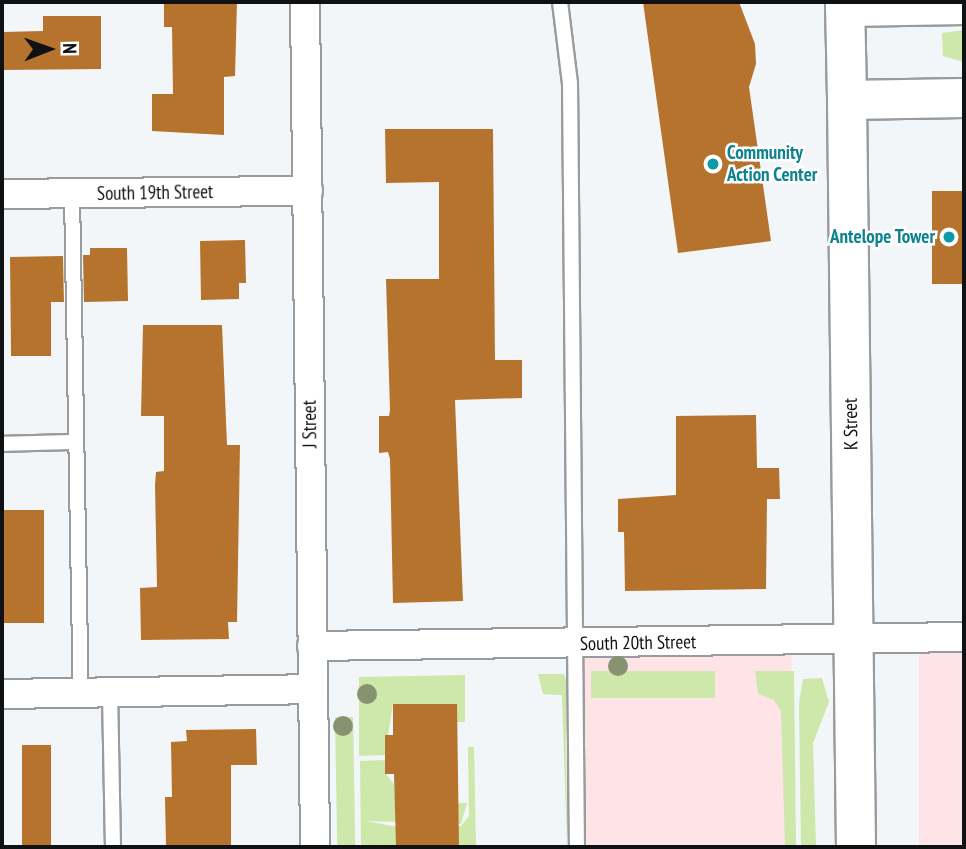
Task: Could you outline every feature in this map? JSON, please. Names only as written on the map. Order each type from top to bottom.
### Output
[{"type":"main road","points":[[845,4],[964,5]]},
{"type":"main road","name":"K Street","points":[[845,4],[856,847]]},
{"type":"main road","points":[[847,100],[964,98]]},
{"type":"street","name":"J Street","points":[[305,2],[315,847]]},
{"type":"street","name":"South 19th Street","points":[[2,194],[308,191]]},
{"type":"street","name":"South 20th Street","points":[[312,646],[964,637]]},
{"type":"street","points":[[2,694],[312,689]]},
{"type":"lane","points":[[560,2],[570,83],[577,847]]},
{"type":"lane","points":[[72,194],[73,442],[81,692]]},
{"type":"lane","points":[[2,443],[73,442]]},
{"type":"lane","points":[[110,692],[113,847]]},
{"type":"shaded area","points":[[919,637],[964,637],[964,847],[919,847]]},
{"type":"shaded area","points":[[791,641],[795,847],[579,847],[575,645]]},
{"type":"green space","points":[[964,30],[964,62],[943,56],[942,33]]},
{"type":"green space","points":[[591,671],[715,671],[715,698],[591,698]]},
{"type":"green space","points":[[755,671],[794,671],[796,847],[785,847],[781,711],[774,700],[758,694]]},
{"type":"green space","points":[[538,674],[564,674],[566,680],[567,847],[562,695],[543,694]]},
{"type":"green space","points":[[465,675],[465,722],[457,722],[457,704],[393,704],[385,755],[359,756],[359,677]]},
{"type":"green space","points":[[822,678],[829,702],[813,743],[816,846],[801,847],[799,703],[803,679]]},
{"type":"green space","points":[[335,717],[353,717],[355,847],[337,847]]},
{"type":"green space","points":[[468,747],[474,747],[476,847],[459,847],[459,842],[361,847],[360,761],[385,760],[386,774],[394,784],[395,804],[467,803],[461,824],[366,821],[398,827],[461,826],[469,816]]},
{"type":"building","points":[[164,2],[237,2],[235,76],[224,77],[224,135],[152,131],[152,94],[173,94],[172,27],[164,27]]},
{"type":"building","name":"Community Action Center","points":[[643,2],[739,2],[755,44],[756,64],[749,87],[771,241],[678,253]]},
{"type":"building","points":[[43,16],[101,16],[101,69],[2,70],[2,32],[43,31]]},
{"type":"building","points":[[385,129],[493,129],[495,360],[522,360],[522,398],[455,400],[463,601],[393,603],[390,459],[388,452],[379,453],[379,416],[389,416],[390,410],[386,279],[439,279],[439,182],[386,183]]},
{"type":"building","name":"Antelope Tower","points":[[932,191],[964,191],[964,284],[932,284]]},
{"type":"building","points":[[245,240],[246,283],[239,283],[239,299],[201,300],[200,241]]},
{"type":"building","points":[[90,248],[127,248],[128,301],[84,302],[83,255],[90,255]]},
{"type":"building","points":[[63,256],[64,302],[51,302],[51,356],[11,356],[10,257]]},
{"type":"building","points":[[143,325],[222,325],[227,445],[240,445],[237,622],[228,622],[229,639],[141,640],[140,588],[157,587],[155,485],[156,472],[164,471],[164,416],[141,416]]},
{"type":"building","points":[[756,415],[757,468],[779,468],[780,499],[767,499],[766,589],[625,591],[624,532],[618,532],[618,499],[676,495],[676,416]]},
{"type":"building","points":[[2,510],[44,510],[44,623],[2,623]]},
{"type":"building","points":[[393,704],[457,704],[459,847],[396,847],[394,774],[385,774],[385,735],[393,735]]},
{"type":"building","points":[[256,729],[257,765],[231,765],[231,847],[166,847],[165,797],[172,797],[171,742],[187,741],[186,730]]},
{"type":"building","points":[[22,745],[51,745],[51,847],[22,847]]},
{"type":"place","name":"Community Action Center","points":[[713,164]]},
{"type":"place","name":"Antelope Tower","points":[[949,237]]}]
